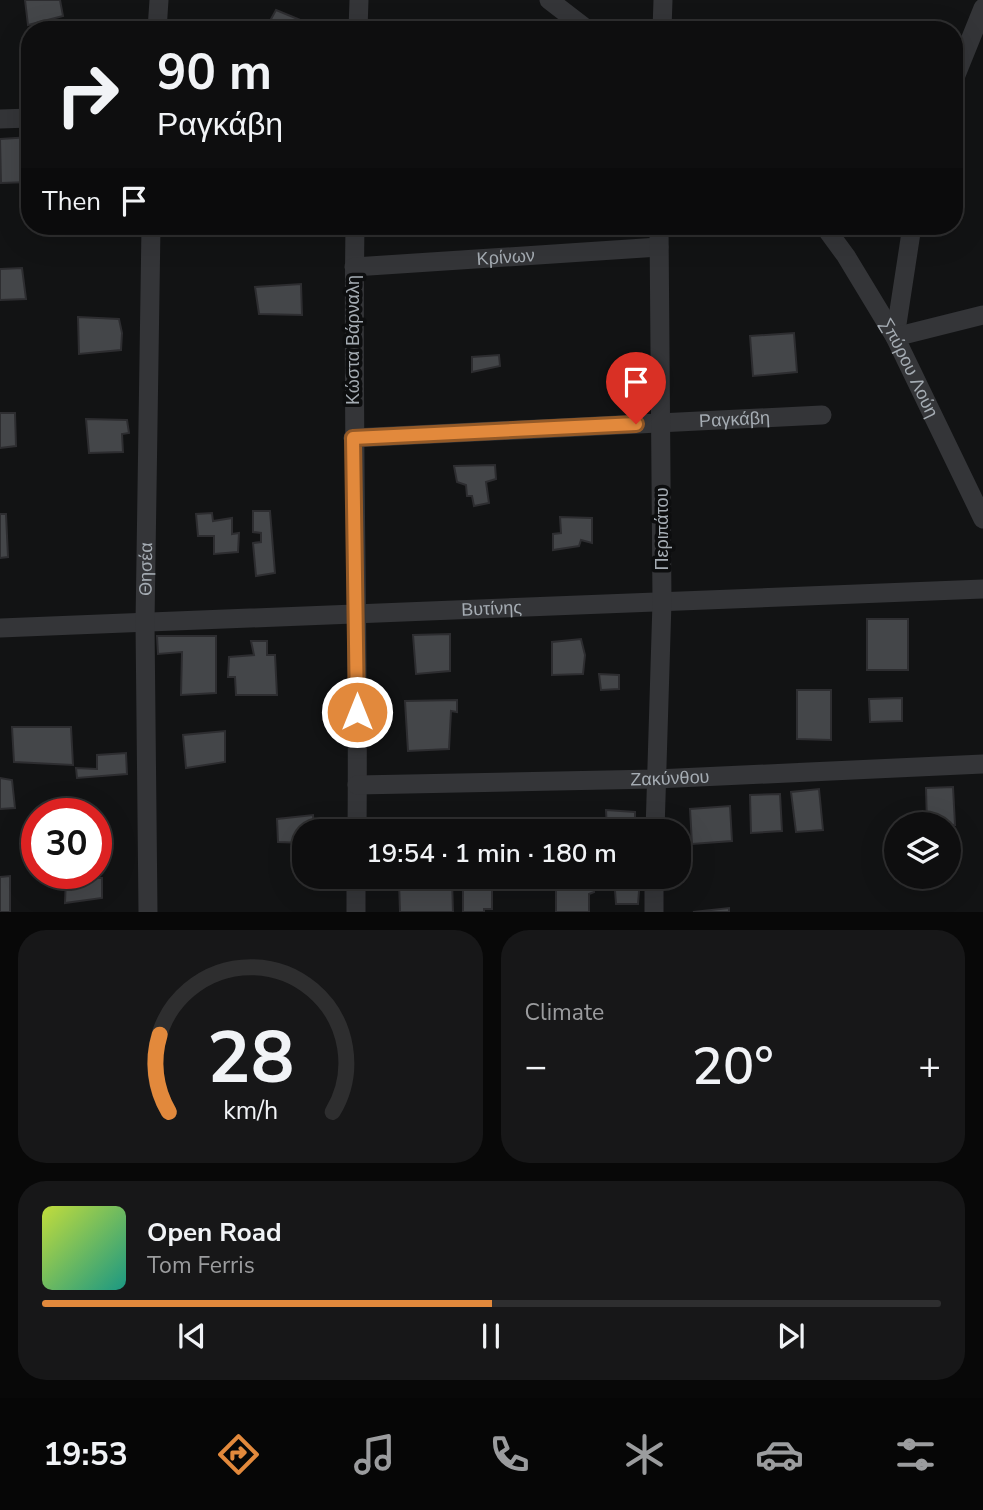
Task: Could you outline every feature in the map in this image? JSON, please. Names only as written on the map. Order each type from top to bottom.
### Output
[{"type":"street","points":[[158,21],[159,0]]},
{"type":"street","points":[[358,21],[359,0]]},
{"type":"street","points":[[549,0],[576,21]]},
{"type":"street","points":[[662,21],[663,0]]},
{"type":"street","points":[[963,37],[983,8]]},
{"type":"street","points":[[0,119],[21,118]]},
{"type":"street","name":"Θησέα","points":[[148,912],[145,623],[151,235]]},
{"type":"street","name":"Κώστα Βάρναλη","points":[[355,235],[353,438],[357,614],[357,819]]},
{"type":"street","name":"Περιπάτου","points":[[655,819],[662,602],[659,235]]},
{"type":"street","name":"Σπύρου Λούη","points":[[831,235],[895,337],[983,519]]},
{"type":"street","points":[[911,235],[895,337],[983,315]]},
{"type":"street","name":"Κρίνων","points":[[354,267],[659,247]]},
{"type":"street","name":"Ραγκάβη","points":[[353,438],[822,415]]},
{"type":"street","name":"Βυτίνης","points":[[0,628],[983,589]]},
{"type":"street","name":"Ζακύνθου","points":[[357,785],[656,779],[983,764]]},
{"type":"street","points":[[356,889],[356,912]]},
{"type":"street","points":[[654,889],[654,912]]},
{"type":"building","points":[[25,0],[60,0],[63,16],[44,21],[28,21]]},
{"type":"building","points":[[276,10],[303,21],[270,21]]},
{"type":"building","points":[[21,138],[21,182],[1,183],[0,139]]},
{"type":"building","points":[[22,268],[26,299],[0,300],[0,269]]},
{"type":"building","points":[[301,284],[302,315],[259,314],[255,287]]},
{"type":"building","points":[[78,317],[119,319],[121,350],[79,354]]},
{"type":"building","points":[[794,333],[797,372],[753,376],[750,336]]},
{"type":"building","points":[[499,355],[500,366],[472,372],[472,357]]},
{"type":"building","points":[[0,413],[15,413],[16,446],[0,448]]},
{"type":"building","points":[[86,419],[127,420],[129,433],[122,434],[123,452],[89,453]]},
{"type":"building","points":[[495,465],[496,479],[486,482],[489,503],[474,506],[472,496],[467,496],[466,485],[457,482],[454,466]]},
{"type":"building","points":[[253,511],[270,511],[275,573],[256,576],[253,543],[261,542],[261,533],[253,532]]},
{"type":"building","points":[[212,513],[213,521],[232,518],[232,534],[239,533],[238,552],[214,554],[214,536],[198,536],[196,514]]},
{"type":"building","points":[[0,514],[6,514],[8,557],[0,558]]},
{"type":"building","points":[[560,517],[592,518],[592,543],[581,540],[579,546],[553,550],[553,534],[561,533]]},
{"type":"building","points":[[867,619],[908,619],[908,670],[867,670]]},
{"type":"building","points":[[450,634],[450,671],[416,674],[413,635]]},
{"type":"building","points":[[157,636],[216,636],[216,693],[181,695],[182,652],[158,654]]},
{"type":"building","points":[[581,639],[585,655],[583,674],[552,675],[552,642]]},
{"type":"building","points":[[251,641],[267,641],[267,655],[275,655],[277,695],[236,695],[235,677],[228,677],[229,657],[254,655]]},
{"type":"building","points":[[599,674],[619,675],[619,689],[601,690]]},
{"type":"building","points":[[797,690],[831,690],[831,740],[797,739]]},
{"type":"building","points":[[902,698],[902,721],[870,722],[869,699]]},
{"type":"building","points":[[457,700],[457,712],[451,711],[449,749],[408,751],[405,701]]},
{"type":"building","points":[[12,727],[71,727],[73,765],[14,762]]},
{"type":"building","points":[[225,731],[225,762],[186,768],[183,735]]},
{"type":"building","points":[[126,753],[127,774],[77,778],[76,768],[97,769],[97,755]]},
{"type":"building","points":[[0,778],[12,780],[15,808],[0,809]]},
{"type":"building","points":[[953,787],[954,812],[927,812],[926,788]]},
{"type":"building","points":[[819,789],[823,830],[796,832],[791,792]]},
{"type":"building","points":[[780,794],[782,831],[751,833],[750,795]]},
{"type":"building","points":[[730,806],[732,841],[692,844],[690,809]]},
{"type":"building","points":[[606,810],[635,812],[635,819],[606,819]]},
{"type":"building","points":[[313,815],[313,819],[292,819],[292,843],[278,842],[277,819]]},
{"type":"building","points":[[10,876],[10,912],[0,912],[0,877]]},
{"type":"building","points":[[66,889],[102,889],[102,898],[65,903]]},
{"type":"building","points":[[399,889],[452,889],[453,912],[400,912]]},
{"type":"building","points":[[463,889],[492,889],[492,909],[484,909],[484,912],[463,912]]},
{"type":"building","points":[[556,889],[594,889],[594,892],[589,894],[589,912],[556,912]]},
{"type":"building","points":[[615,889],[639,889],[638,904],[616,904]]},
{"type":"building","points":[[729,908],[729,912],[693,912]]},
{"type":"route","points":[[357,712],[353,438],[636,424]]}]
